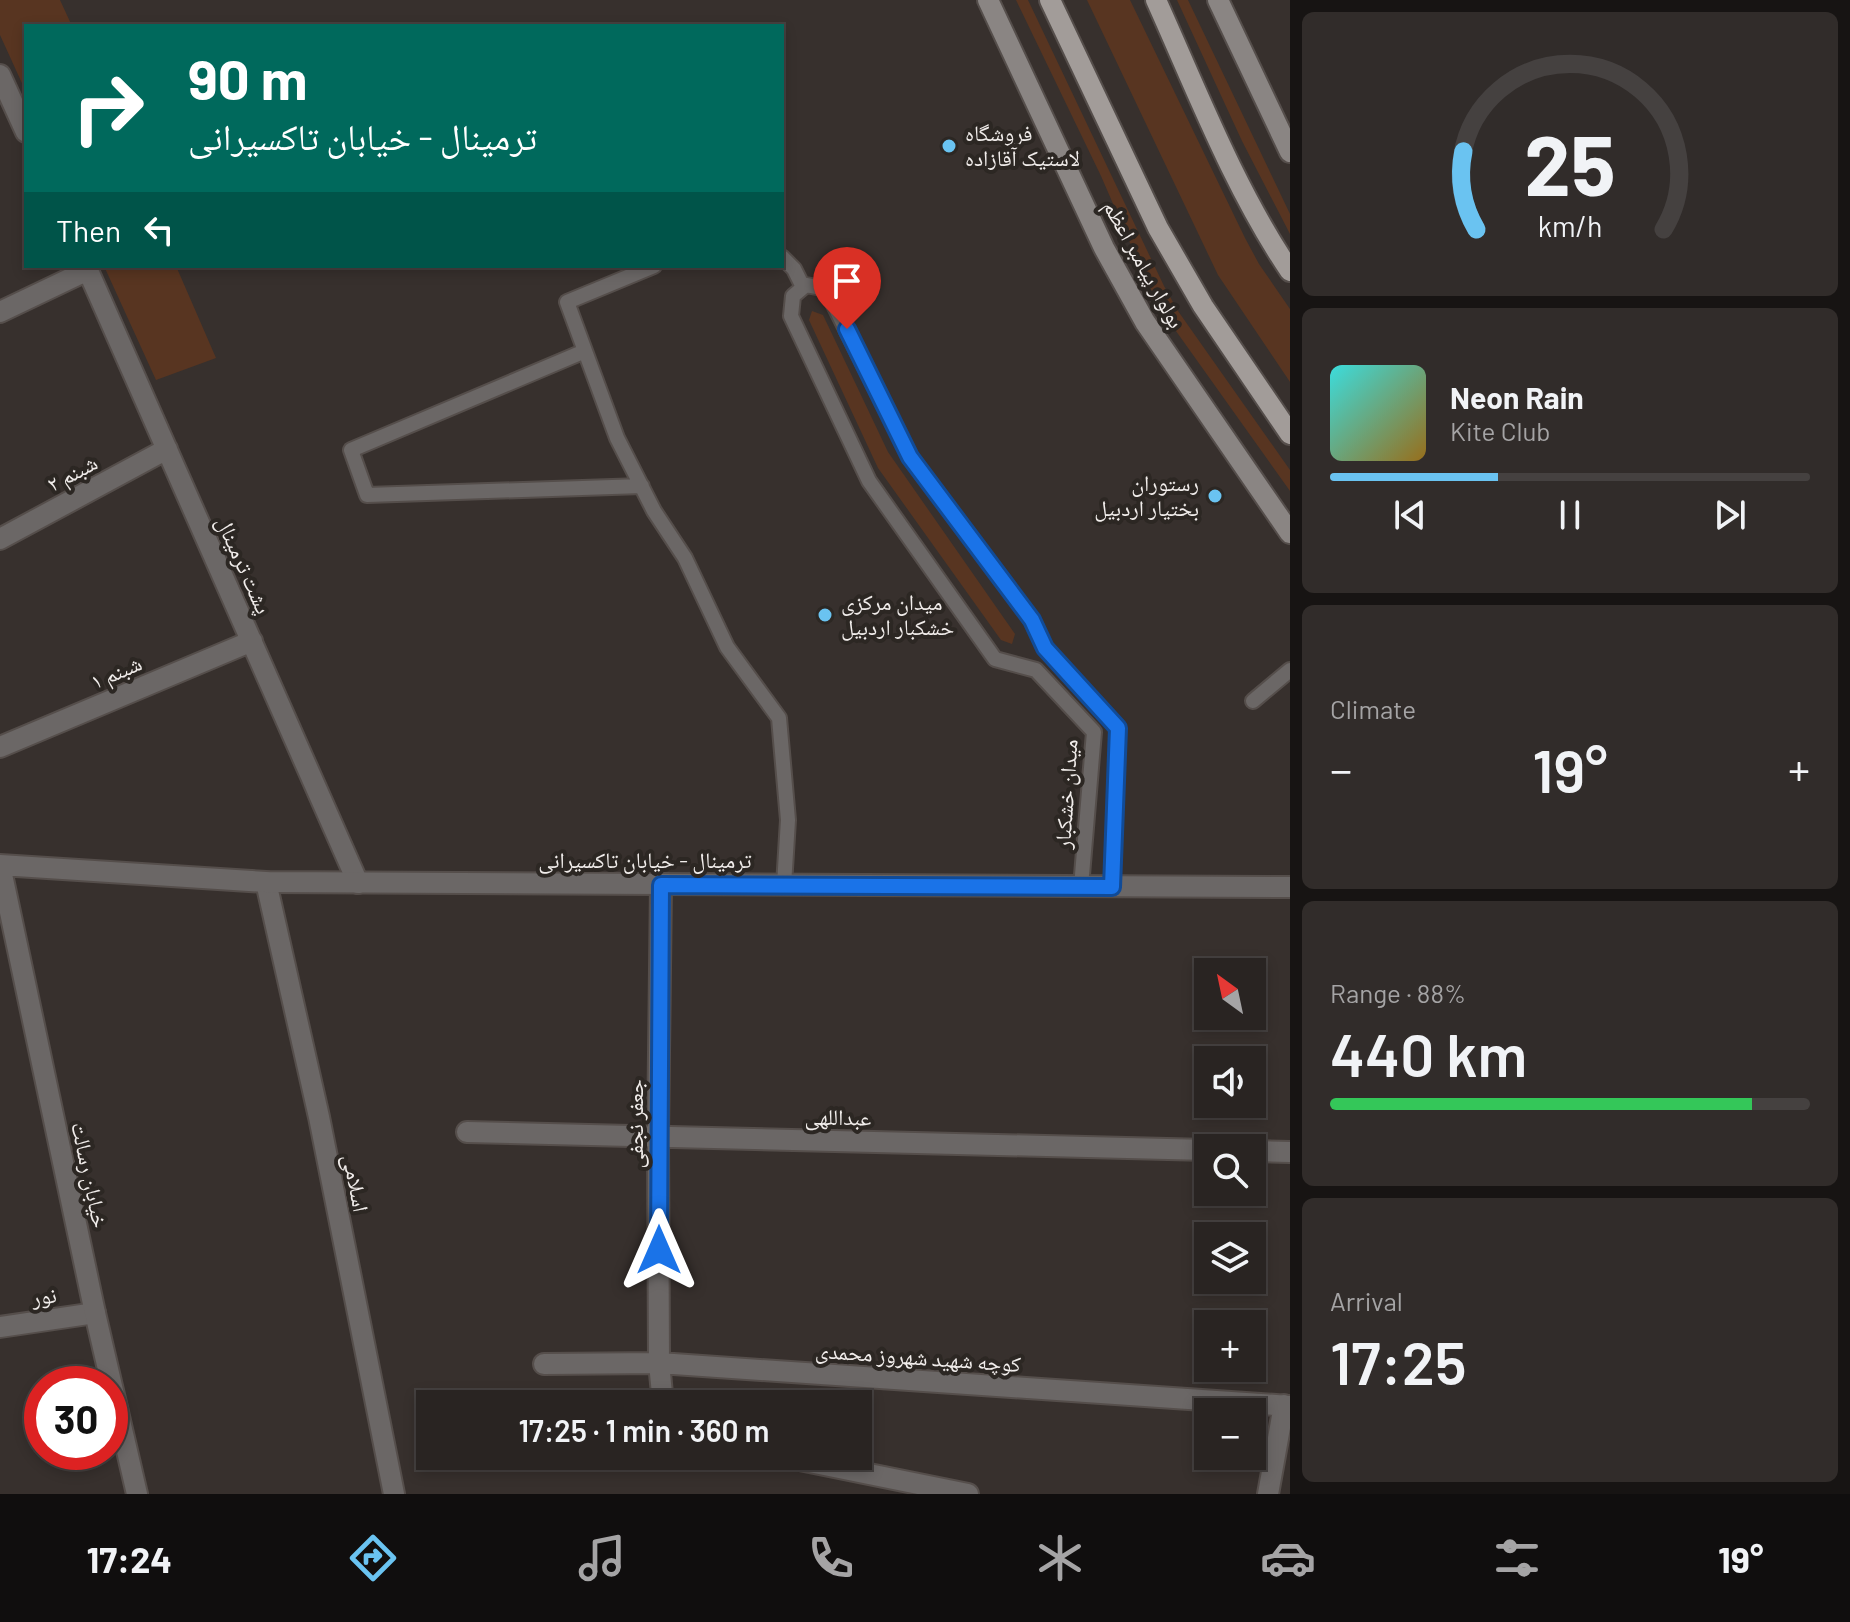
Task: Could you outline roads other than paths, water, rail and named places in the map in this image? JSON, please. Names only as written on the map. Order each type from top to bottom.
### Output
[{"type":"main road","name":"بولوار پیامبر اعظم","points":[[988,0],[1104,248],[1145,322],[1290,533]]},
{"type":"main road","name":"بولوار پیامبر اعظم","points":[[1050,0],[1158,228],[1203,306],[1290,434]]},
{"type":"main road","points":[[1156,0],[1241,187],[1290,271]]},
{"type":"main road","points":[[1218,0],[1290,152]]},
{"type":"street","points":[[2,84],[24,128]]},
{"type":"street","points":[[0,312],[87,268]]},
{"type":"street","name":"پشت ترمینال","points":[[87,268],[358,883]]},
{"type":"street","name":"شبنم ۲","points":[[0,539],[167,449]]},
{"type":"street","name":"شبنم ۱","points":[[0,747],[252,641]]},
{"type":"street","name":"ترمینال - خیابان تاکسیرانی","points":[[0,865],[266,882],[1290,887]]},
{"type":"street","name":"خیابان رسالت","points":[[0,865],[95,1313],[137,1494]]},
{"type":"street","name":"اسلامی","points":[[266,882],[319,1117],[394,1494]]},
{"type":"street","name":"جعفر نجفی","points":[[661,885],[658,1136],[662,1390]]},
{"type":"street","name":"عبداللهی","points":[[467,1132],[1194,1150]]},
{"type":"street","points":[[1266,1151],[1290,1152]]},
{"type":"street","name":"نور","points":[[0,1327],[95,1313]]},
{"type":"street","name":"کوچه شهید شهروز محمدی","points":[[544,1364],[659,1363],[1287,1406]]},
{"type":"street","points":[[1268,1494],[1287,1406]]},
{"type":"street","points":[[849,1470],[968,1494]]},
{"type":"lane","points":[[784,259],[794,269],[803,287],[814,285],[829,295],[910,457],[1032,620],[1045,648],[1118,728],[1112,887]]},
{"type":"lane","points":[[649,268],[567,302],[617,438],[685,558],[727,647],[779,718],[788,820],[784,885]]},
{"type":"lane","name":"میدان خشکبار","points":[[803,287],[793,296],[791,316],[869,481],[995,659],[1036,670],[1094,732],[1081,887]]},
{"type":"lane","points":[[585,351],[351,450],[367,495],[642,486]]},
{"type":"lane","points":[[1253,701],[1290,670]]},
{"type":"place","name":"فروشگاه لاستیک آقازاده","points":[[949,146]]},
{"type":"place","name":"رستوران بختیار اردبیل","points":[[1215,496]]},
{"type":"place","name":"میدان مرکزی خشکبار اردبیل","points":[[825,615]]}]
